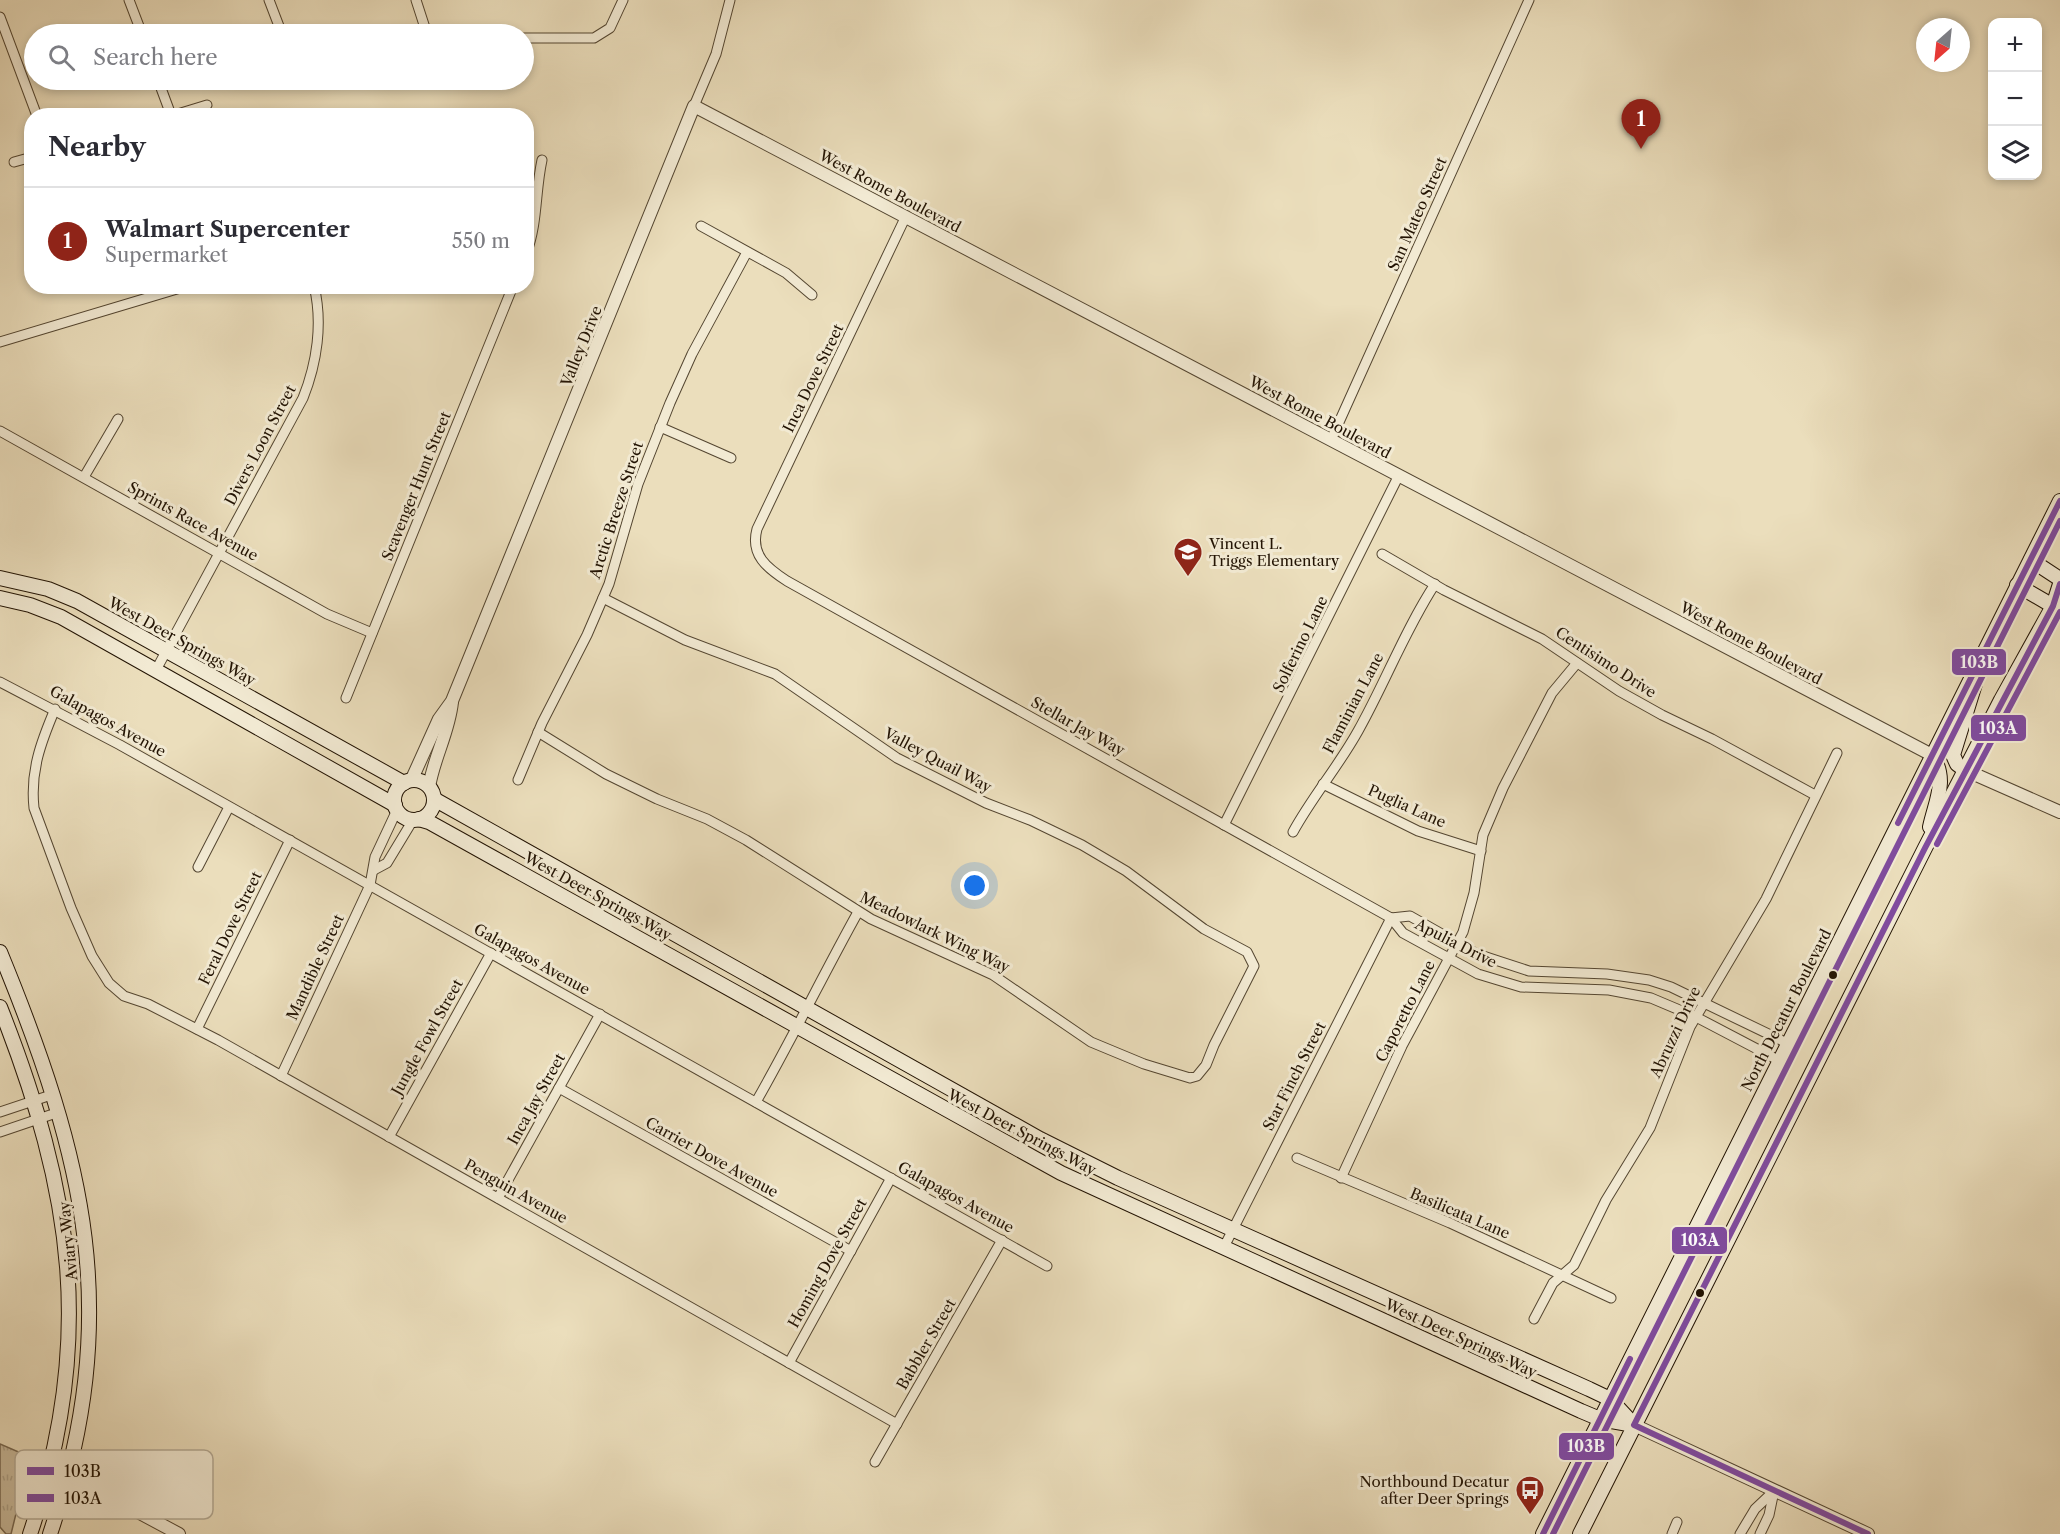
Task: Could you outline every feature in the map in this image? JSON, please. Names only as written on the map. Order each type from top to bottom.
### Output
[{"type":"main road","name":"North Decatur Boulevard","points":[[1543,1534],[1778,1060],[2060,501]]},
{"type":"main road","points":[[2031,560],[2060,579]]},
{"type":"main road","name":"West Deer Springs Way","points":[[0,578],[48,589],[77,601],[407,782]]},
{"type":"main road","points":[[1580,1534],[1925,848],[2053,606],[2060,584]]},
{"type":"main road","points":[[2018,585],[2053,606]]},
{"type":"main road","points":[[0,598],[30,605],[61,617],[416,819],[430,812],[431,793],[417,781],[407,782],[396,792],[396,807]]},
{"type":"main road","points":[[1965,770],[1957,764],[1953,755],[1981,659]]},
{"type":"main road","points":[[1925,848],[1942,780],[1939,765],[1932,755]]},
{"type":"main road","name":"West Deer Springs Way","points":[[431,793],[1061,1173],[1600,1419],[1634,1425]]},
{"type":"main road","name":"West Deer Springs Way","points":[[416,819],[429,822],[803,1018],[1070,1154],[1233,1230],[1610,1399],[1634,1425]]},
{"type":"main road","name":"Aviary Way","points":[[0,952],[54,1094],[81,1205],[90,1289],[87,1370],[73,1450]]},
{"type":"main road","name":"Aviary Way","points":[[0,1007],[40,1119],[60,1201],[69,1289],[66,1375],[54,1450]]},
{"type":"main road","name":"Aviary Way","points":[[30,1534],[35,1519]]},
{"type":"main road","name":"Aviary Way","points":[[50,1534],[55,1519]]},
{"type":"street","points":[[129,0],[138,24]]},
{"type":"street","points":[[269,0],[278,24]]},
{"type":"street","points":[[416,0],[424,24]]},
{"type":"street","points":[[534,38],[594,38],[610,28],[623,0]]},
{"type":"street","name":"Valley Drive","points":[[407,782],[439,719],[452,701],[716,54],[730,0]]},
{"type":"street","name":"San Mateo Street","points":[[1331,440],[1529,0]]},
{"type":"street","points":[[0,17],[24,81]]},
{"type":"street","points":[[27,90],[34,108]]},
{"type":"street","points":[[162,90],[168,108]]},
{"type":"street","points":[[196,108],[207,105]]},
{"type":"street","name":"West Rome Boulevard","points":[[694,106],[1932,755]]},
{"type":"street","points":[[14,162],[24,159]]},
{"type":"street","points":[[534,205],[542,160]]},
{"type":"street","name":"Inca Dove Street","points":[[758,554],[754,540],[757,529],[906,216]]},
{"type":"street","points":[[701,226],[786,273],[812,295]]},
{"type":"street","name":"Arctic Breeze Street","points":[[519,780],[538,732],[603,598],[638,484],[660,427],[692,354],[747,252]]},
{"type":"street","points":[[0,342],[160,294]]},
{"type":"street","name":"Divers Loon Street","points":[[156,670],[295,417],[310,381],[319,317],[315,294]]},
{"type":"street","name":"Scavenger Hunt Street","points":[[346,698],[510,294]]},
{"type":"street","points":[[84,477],[118,419]]},
{"type":"street","points":[[660,427],[731,458]]},
{"type":"street","name":"Sprints Race Avenue","points":[[0,431],[327,614],[372,633]]},
{"type":"street","name":"Solferino Lane","points":[[1224,825],[1400,475]]},
{"type":"street","name":"Stellar Jay Way","points":[[758,554],[763,564],[787,581],[1391,918]]},
{"type":"street","name":"Centisimo Drive","points":[[1382,554],[1542,639],[1637,701],[1815,795]]},
{"type":"street","name":"Flaminian Lane","points":[[1293,832],[1309,803],[1359,729],[1414,619],[1435,584]]},
{"type":"street","name":"Valley Quail Way","points":[[603,598],[685,640],[775,674],[897,758],[986,804],[1030,820],[1082,845],[1126,871],[1204,929],[1247,952],[1253,959],[1254,966],[1206,1065],[1197,1076]]},
{"type":"street","name":"Caporetto Lane","points":[[1341,1178],[1402,1046],[1457,942],[1468,915],[1490,818],[1552,693],[1577,663]]},
{"type":"street","name":"Galapagos Avenue","points":[[0,682],[55,709],[290,840],[1047,1266]]},
{"type":"street","name":"Valley Drive","points":[[431,793],[431,771],[450,724],[452,701]]},
{"type":"street","name":"Penguin Avenue","points":[[55,709],[36,754],[32,789],[34,808],[82,934],[92,956],[117,992],[148,1004],[197,1029],[897,1424]]},
{"type":"street","name":"Meadowlark Wing Way","points":[[538,732],[606,774],[643,793],[707,819],[746,840],[858,912],[993,975],[1091,1042],[1144,1064],[1190,1078],[1197,1076]]},
{"type":"street","name":"Abruzzi Drive","points":[[1534,1319],[1549,1289],[1560,1275],[1574,1265],[1606,1200],[1650,1128],[1696,1017],[1766,899],[1837,753]]},
{"type":"street","points":[[1965,770],[2060,812]]},
{"type":"street","name":"Puglia Lane","points":[[1323,784],[1418,831],[1481,851]]},
{"type":"street","points":[[198,867],[229,807]]},
{"type":"street","name":"Mandible Street","points":[[281,1076],[370,885],[375,858],[396,807]]},
{"type":"street","name":"Mandible Street","points":[[374,870],[387,862],[416,819]]},
{"type":"street","name":"Feral Dove Street","points":[[197,1029],[290,840]]},
{"type":"street","points":[[756,1102],[858,912]]},
{"type":"street","name":"Apulia Drive","points":[[1391,918],[1410,916],[1498,963],[1529,971],[1626,975],[1671,987],[1787,1043]]},
{"type":"street","name":"Apulia Drive","points":[[1391,918],[1403,933],[1478,974],[1521,987],[1609,990],[1668,1004],[1778,1060]]},
{"type":"street","name":"Star Finch Street","points":[[1224,1247],[1391,918]]},
{"type":"street","name":"Jungle Fowl Street","points":[[389,1137],[491,953]]},
{"type":"street","name":"Inca Jay Street","points":[[498,1198],[600,1014]]},
{"type":"street","name":"Carrier Dove Avenue","points":[[559,1088],[851,1251]]},
{"type":"street","points":[[0,1112],[54,1094]]},
{"type":"street","points":[[0,1132],[59,1112]]},
{"type":"street","name":"Basilicata Lane","points":[[1296,1158],[1450,1223],[1611,1299]]},
{"type":"street","name":"Homing Dove Street","points":[[789,1362],[891,1178]]},
{"type":"street","name":"Babbler Street","points":[[875,1462],[1002,1240]]},
{"type":"street","name":"West Deer Springs Way","points":[[1634,1425],[1868,1534]]},
{"type":"street","points":[[1740,1534],[1755,1509],[1774,1491]]},
{"type":"street","points":[[1760,1534],[1769,1515],[1774,1491]]},
{"type":"street","points":[[152,1519],[179,1534]]},
{"type":"street","points":[[1672,1534],[1677,1522]]},
{"type":"green space","points":[[0,1444],[15,1450],[15,1518],[11,1534],[6,1534],[0,1527]]},
{"type":"transit line","name":"103B","points":[[1898,823],[2060,501]]},
{"type":"transit line","name":"103A","points":[[1553,1534],[2060,521]]},
{"type":"transit line","name":"103B","points":[[1868,1534],[1634,1425],[1925,848],[2053,606],[2060,584]]},
{"type":"transit line","name":"103A","points":[[1937,844],[2060,612]]},
{"type":"transit line","name":"103B","points":[[1543,1534],[1630,1359]]},
{"type":"place","name":"Walmart Supercenter","points":[[1641,149]]},
{"type":"place","name":"Vincent L. Triggs Elementary","points":[[1188,578]]},
{"type":"place","name":"Northbound Decatur after Deer Springs","points":[[1530,1516]]}]
